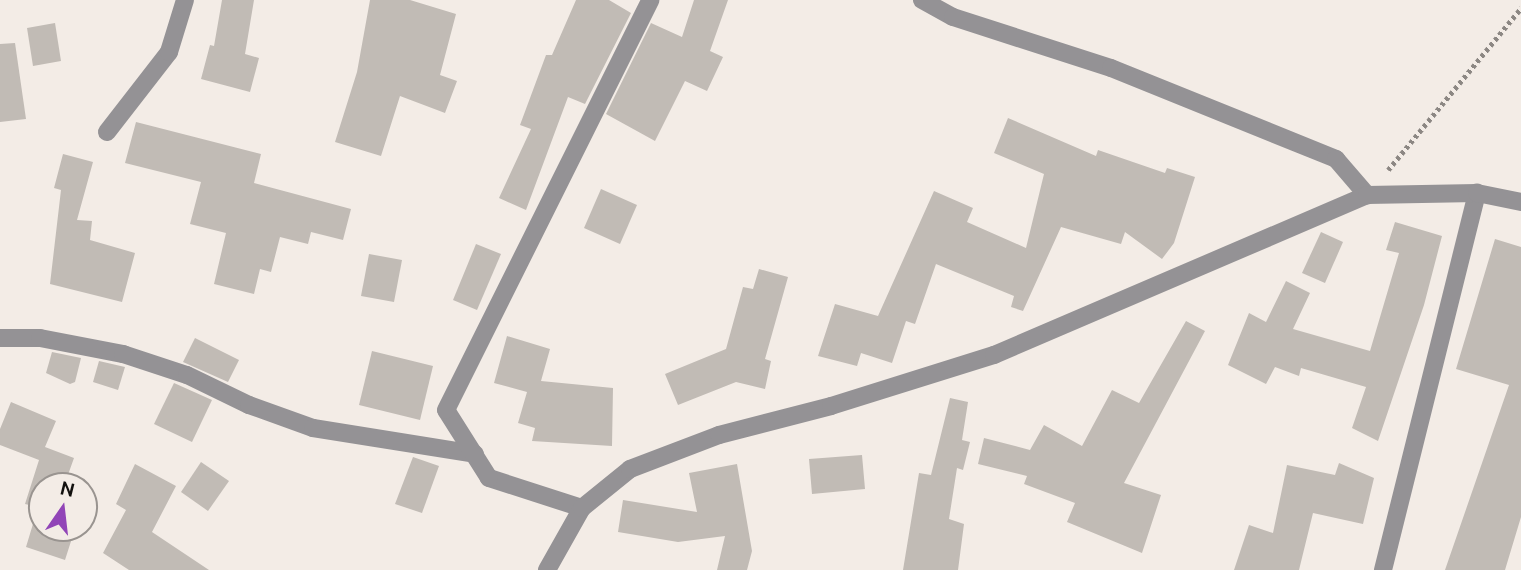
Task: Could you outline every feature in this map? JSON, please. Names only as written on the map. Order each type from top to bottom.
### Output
[{"type":"street","points":[[107,132],[169,52],[185,0]]},
{"type":"street","points":[[582,508],[489,478],[446,410],[650,0]]},
{"type":"street","points":[[922,0],[953,17],[1111,68],[1336,159],[1367,195]]},
{"type":"street","points":[[1383,570],[1477,193]]},
{"type":"street","points":[[547,570],[582,508],[630,469],[719,435],[831,406],[994,355],[1367,195],[1477,193],[1521,202]]},
{"type":"street","points":[[0,338],[40,338],[123,354],[187,375],[248,405],[313,428],[475,454]]},
{"type":"path","points":[[1367,195],[1521,8]]},
{"type":"building","points":[[222,0],[254,0],[245,54],[259,58],[250,92],[201,79],[210,45],[214,46]]},
{"type":"building","points":[[370,0],[410,0],[456,14],[440,75],[457,81],[445,113],[400,96],[381,156],[335,142],[357,72]]},
{"type":"building","points":[[576,0],[609,0],[631,13],[585,104],[568,97],[526,210],[499,198],[531,129],[520,125],[546,55],[552,55]]},
{"type":"building","points":[[694,0],[728,0],[710,51],[723,57],[707,91],[685,81],[655,141],[606,114],[651,23],[682,37]]},
{"type":"building","points":[[55,23],[61,61],[33,66],[27,28]]},
{"type":"building","points":[[15,43],[26,119],[0,122],[0,44]]},
{"type":"building","points":[[1008,118],[1096,156],[1098,150],[1165,173],[1167,168],[1195,177],[1174,243],[1162,259],[1125,232],[1121,244],[1061,227],[1023,311],[1011,307],[1014,296],[936,264],[915,324],[906,321],[892,363],[861,353],[857,366],[818,356],[835,304],[878,316],[934,191],[973,208],[967,222],[1026,248],[1044,174],[994,153]]},
{"type":"building","points":[[136,122],[261,154],[254,183],[351,209],[343,240],[311,232],[308,244],[280,237],[271,272],[260,269],[254,294],[214,284],[226,233],[190,224],[201,182],[125,163]]},
{"type":"building","points":[[63,154],[93,162],[77,220],[92,221],[90,240],[135,253],[122,302],[50,284],[61,190],[54,188]]},
{"type":"building","points":[[601,189],[637,205],[620,244],[584,228]]},
{"type":"building","points":[[1395,222],[1442,236],[1424,305],[1378,441],[1352,428],[1366,387],[1301,368],[1299,376],[1275,367],[1266,384],[1228,365],[1249,313],[1266,322],[1286,281],[1310,293],[1293,329],[1370,351],[1399,253],[1386,250]]},
{"type":"building","points":[[1321,232],[1343,242],[1325,283],[1302,273]]},
{"type":"building","points":[[1495,239],[1521,247],[1521,517],[1505,570],[1445,570],[1509,385],[1456,369]]},
{"type":"building","points":[[476,244],[501,254],[477,310],[453,300]]},
{"type":"building","points":[[369,254],[402,260],[394,302],[361,296]]},
{"type":"building","points":[[759,269],[788,277],[765,359],[771,361],[765,389],[736,382],[678,405],[665,374],[726,349],[743,287],[753,289]]},
{"type":"building","points":[[1186,321],[1205,331],[1124,483],[1161,495],[1142,553],[1067,522],[1075,503],[1024,484],[1027,476],[978,464],[984,438],[1030,450],[1044,425],[1082,446],[1112,390],[1139,403]]},
{"type":"building","points":[[507,336],[550,349],[541,381],[613,388],[612,446],[532,441],[535,428],[518,423],[527,392],[494,383]]},
{"type":"building","points":[[195,338],[239,360],[228,382],[183,362]]},
{"type":"building","points":[[372,351],[433,366],[420,420],[359,405]]},
{"type":"building","points":[[52,352],[81,358],[75,382],[70,384],[46,373]]},
{"type":"building","points":[[99,361],[125,367],[118,390],[93,382]]},
{"type":"building","points":[[174,383],[212,400],[192,442],[154,424]]},
{"type":"building","points":[[950,398],[968,402],[962,440],[970,442],[963,470],[957,468],[949,519],[964,524],[958,570],[903,570],[919,473],[931,475]]},
{"type":"building","points":[[11,402],[56,421],[45,447],[74,458],[69,472],[35,472],[39,460],[0,445],[0,429]]},
{"type":"building","points":[[862,455],[865,489],[812,494],[809,459]]},
{"type":"building","points":[[413,457],[439,466],[422,513],[395,504]]},
{"type":"building","points":[[201,462],[229,481],[208,511],[181,492]]},
{"type":"building","points":[[1339,463],[1374,478],[1363,524],[1313,513],[1299,570],[1234,570],[1249,525],[1273,533],[1287,465],[1335,475]]},
{"type":"building","points":[[135,464],[176,486],[152,532],[209,570],[129,570],[103,553],[126,510],[116,504]]},
{"type":"building","points":[[737,464],[752,551],[747,570],[717,570],[725,536],[678,542],[618,532],[623,500],[697,512],[689,473]]},
{"type":"building","points":[[28,540],[71,542],[65,560],[26,547]]}]
